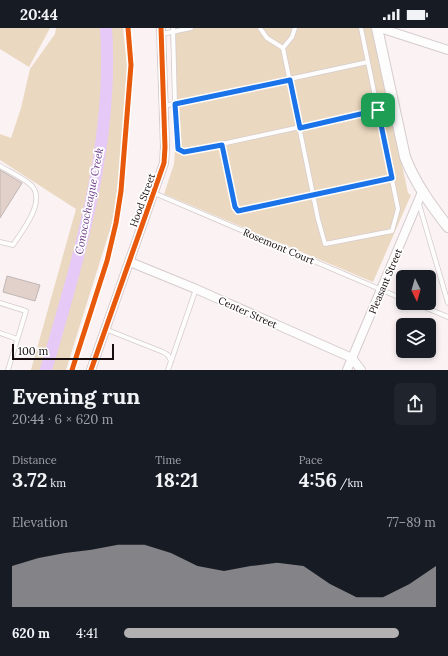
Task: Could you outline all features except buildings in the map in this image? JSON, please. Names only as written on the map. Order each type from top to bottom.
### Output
[{"type":"street","points":[[448,50],[379,28],[405,157],[420,197],[448,227]]},
{"type":"street","name":"Hood Street","points":[[91,370],[164,163],[164,106],[161,31]]},
{"type":"street","name":"Pleasant Street","points":[[347,370],[420,197]]},
{"type":"street","name":"Center Street","points":[[130,262],[196,289],[352,358],[361,370]]},
{"type":"lane","points":[[161,31],[191,28]]},
{"type":"lane","points":[[260,28],[267,38],[283,48],[313,194],[325,244],[392,231],[398,209],[361,28]]},
{"type":"lane","points":[[283,48],[288,44],[295,28]]},
{"type":"lane","points":[[173,30],[175,104],[178,149],[180,152],[222,145],[378,110]]},
{"type":"lane","points":[[164,106],[368,62]]},
{"type":"lane","points":[[222,145],[235,207],[238,211],[392,178]]},
{"type":"lane","points":[[0,166],[32,187],[36,198],[35,211],[13,245],[0,242]]},
{"type":"lane","name":"Rosemont Court","points":[[154,193],[396,295]]},
{"type":"lane","points":[[420,197],[448,303]]},
{"type":"lane","points":[[168,370],[196,289]]},
{"type":"lane","points":[[0,303],[26,311],[8,370]]},
{"type":"lane","points":[[431,310],[448,317]]},
{"type":"lane","points":[[105,329],[163,352],[168,355],[171,361]]},
{"type":"lane","points":[[0,333],[18,339]]},
{"type":"shaded area","points":[[0,28],[50,28],[29,67],[0,49]]},
{"type":"shaded area","points":[[56,28],[123,28],[127,67],[119,176],[113,220],[66,370],[31,370],[76,209],[0,160],[0,134],[11,138],[21,108],[30,69],[55,34]]},
{"type":"shaded area","points":[[170,28],[373,28],[408,193],[411,195],[373,282],[164,194],[174,164],[175,150]]},
{"type":"waterway","name":"Conococheague Creek","points":[[46,370],[81,244],[99,158],[107,72],[106,28]]},
{"type":"cycle path","points":[[72,370],[107,261],[116,223],[121,191],[131,65],[128,28]]},
{"type":"cycle path","points":[[91,370],[164,163],[165,147],[161,28]]},
{"type":"route","points":[[290,80],[300,128],[378,110],[392,178],[245,210],[238,211],[235,207],[222,145],[184,152],[180,152],[178,149],[175,104],[290,80]]}]
